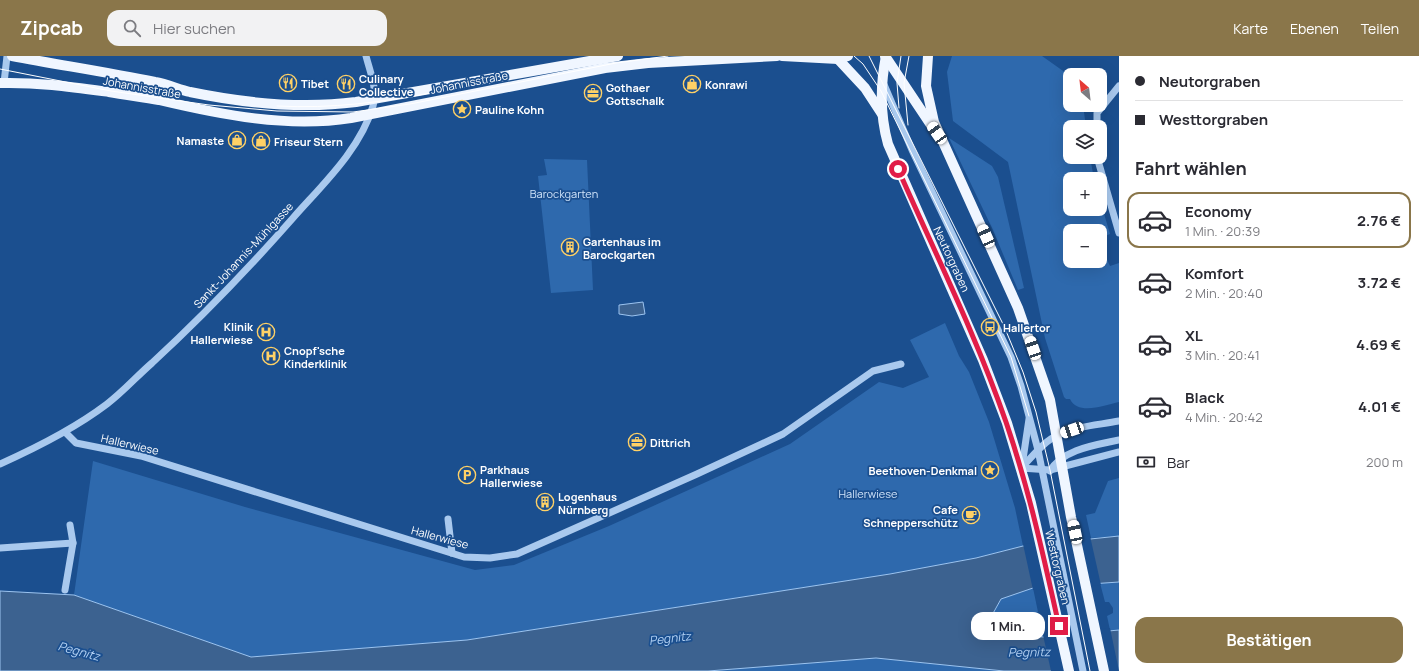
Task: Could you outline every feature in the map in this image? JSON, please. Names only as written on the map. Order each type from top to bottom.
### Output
[{"type":"main road","name":"Johannisstraße","points":[[12,56],[155,82],[216,97],[309,105],[334,105],[374,99],[618,56]]},
{"type":"main road","name":"Johannisstraße","points":[[2,83],[72,87],[158,100],[227,114],[264,119],[321,121],[370,114],[486,90],[613,67],[648,63],[777,56]]},
{"type":"main road","points":[[782,56],[843,58],[882,114]]},
{"type":"main road","name":"Neutorgraben","points":[[885,56],[944,143]]},
{"type":"main road","name":"Neutorgraben","points":[[885,56],[882,79],[882,114],[892,155],[984,360],[1021,468]]},
{"type":"main road","name":"Neutorgraben","points":[[928,56],[926,80],[928,100],[934,122],[1023,320],[1046,388],[1057,435],[1061,463]]},
{"type":"main road","name":"Westtorgraben","points":[[1061,463],[1104,671]]},
{"type":"main road","name":"Westtorgraben","points":[[1021,468],[1036,523],[1069,671]]},
{"type":"street","points":[[2,83],[7,56]]},
{"type":"street","name":"Sankt-Johannis-Mühlgasse","points":[[0,464],[66,433],[108,403],[192,327],[256,260],[342,163],[355,143],[370,114],[374,99],[374,88],[366,56]]},
{"type":"street","points":[[882,79],[912,150],[1011,357],[1038,450],[1083,671]]},
{"type":"street","points":[[1097,120],[1097,113],[1119,86]]},
{"type":"street","points":[[1099,164],[1119,233]]},
{"type":"street","name":"Hallerwiese","points":[[66,433],[76,443],[140,456],[464,557],[490,558],[517,554],[783,434],[874,371],[901,364]]},
{"type":"street","points":[[1021,468],[1029,416]]},
{"type":"street","points":[[1021,468],[1038,450],[1057,435],[1072,430],[1119,421]]},
{"type":"street","points":[[1045,482],[1050,470],[1087,448],[1119,440]]},
{"type":"street","points":[[1061,463],[1119,452]]},
{"type":"street","points":[[1021,468],[1050,470]]},
{"type":"street","points":[[448,520],[452,553]]},
{"type":"street","points":[[65,590],[73,543],[70,525]]},
{"type":"street","points":[[0,548],[73,543]]},
{"type":"green space","points":[[952,56],[1042,56],[1063,71],[1063,112],[1084,112],[1085,120],[1063,120],[1063,164],[1091,164],[1093,172],[1063,172],[1063,216],[1105,216],[1110,234],[1107,235],[1107,224],[1063,224],[1063,268],[1107,268],[1107,260],[1110,266],[1119,263],[1119,402],[1099,407],[1085,408],[1079,407],[1070,399],[1066,399],[1064,397],[1045,338],[1008,162],[953,121],[947,72]]},
{"type":"green space","points":[[949,138],[992,166],[998,177],[1024,288],[1018,290],[993,230]]},
{"type":"green space","name":"Barockgarten","points":[[544,159],[587,160],[593,290],[551,293],[538,176],[547,175]]},
{"type":"green space","name":"Hallerwiese","points":[[945,323],[959,356],[969,372],[989,422],[1015,508],[1023,546],[976,558],[890,574],[466,640],[251,657],[74,595],[93,461],[245,507],[475,570],[514,565],[609,526],[790,444],[879,382],[903,388],[929,377],[910,340]]},
{"type":"green space","points":[[1119,478],[1119,536],[1091,538],[1086,515],[1095,513],[1108,481]]},
{"type":"green space","points":[[1119,582],[1119,630],[1110,630],[1107,616],[1113,613],[1113,608],[1109,602],[1105,602],[1100,583]]},
{"type":"green space","points":[[1033,588],[1038,612],[1032,617],[1036,625],[1041,625],[1044,637],[1005,635],[990,617],[1001,599]]},
{"type":"green space","points":[[876,658],[1004,671],[708,671]]},
{"type":"water","points":[[643,302],[645,314],[632,316],[619,314],[619,305]]},
{"type":"water","name":"Pegnitz","points":[[1119,536],[1119,582],[1033,588],[1001,599],[991,617],[1005,635],[1044,637],[1119,630],[1119,671],[1004,671],[876,658],[708,671],[0,671],[0,591],[74,595],[251,657],[467,640],[890,574],[976,558],[1023,546]]},
{"type":"pier","points":[[1090,536],[1101,585],[1033,590],[1023,544]]},
{"type":"pier","points":[[1110,628],[1119,671],[1051,671],[1043,635]]},
{"type":"tram line","points":[[0,69],[111,91],[209,105],[277,111],[353,112],[410,104],[616,63],[668,56]]},
{"type":"tram line","points":[[854,56],[863,64],[881,91],[997,328],[1011,357],[1029,416]]},
{"type":"tram line","points":[[869,56],[1004,326],[1023,372],[1036,412],[1050,470],[1090,671]]},
{"type":"tram line","points":[[899,108],[897,83],[901,56]]},
{"type":"tram line","points":[[908,125],[904,83],[909,56]]},
{"type":"tram line","points":[[277,106],[338,106],[397,99],[436,92]]},
{"type":"place","name":"Tibet","points":[[288,83]]},
{"type":"place","name":"Culinary Collective","points":[[346,84]]},
{"type":"place","name":"Konrawi","points":[[692,84]]},
{"type":"place","name":"Gothaer Gottschalk","points":[[593,93]]},
{"type":"place","name":"Pauline Kohn","points":[[462,109]]},
{"type":"place","name":"Namaste","points":[[237,140]]},
{"type":"place","name":"Friseur Stern","points":[[261,141]]},
{"type":"place","name":"Gartenhaus im Barockgarten","points":[[570,247]]},
{"type":"place","name":"Hallertor","points":[[990,327]]},
{"type":"place","name":"Klinik Hallerwiese","points":[[266,332]]},
{"type":"place","name":"Cnopf'sche Kinderklinik","points":[[271,356]]},
{"type":"place","name":"Dittrich","points":[[637,442]]},
{"type":"place","name":"Beethoven-Denkmal","points":[[990,470]]},
{"type":"place","name":"Parkhaus Hallerwiese","points":[[467,475]]},
{"type":"place","name":"Logenhaus Nürnberg","points":[[545,502]]},
{"type":"place","name":"Cafe Schnepperschütz","points":[[971,515]]},
{"type":"route","points":[[898,169],[984,360],[1007,423],[1031,503],[1059,626]]}]
